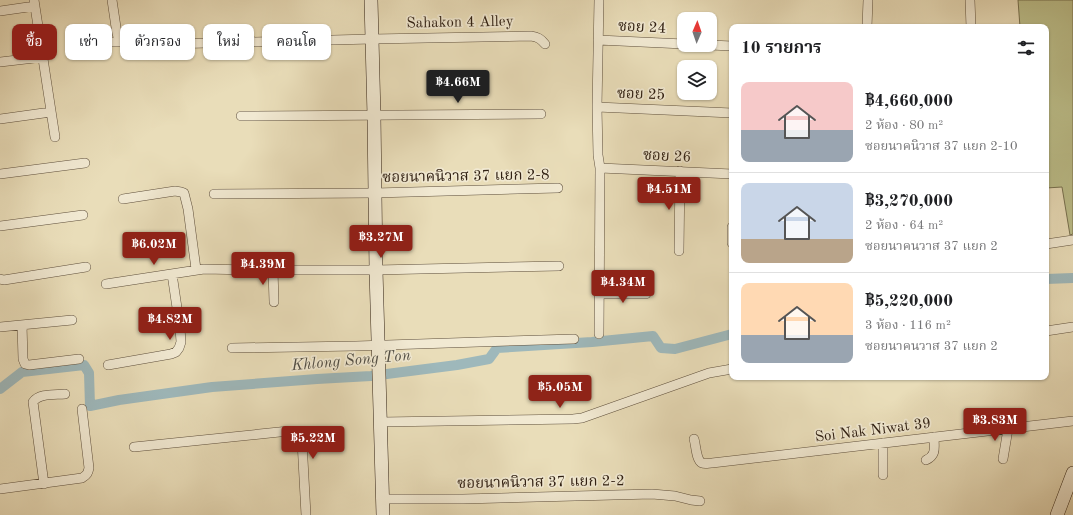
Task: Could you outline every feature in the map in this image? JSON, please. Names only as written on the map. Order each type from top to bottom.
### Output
[{"type":"street","points":[[112,0],[117,34],[120,39]]},
{"type":"street","points":[[371,0],[376,270],[383,515]]},
{"type":"street","points":[[599,0],[597,107],[598,154],[600,168],[600,334]]},
{"type":"street","points":[[867,24],[868,0]]},
{"type":"street","points":[[970,0],[971,24]]},
{"type":"street","points":[[0,11],[34,3],[38,24]]},
{"type":"street","name":"Sahakon 4 Alley","points":[[195,43],[531,36],[541,39],[545,44]]},
{"type":"street","name":"ซอย 24","points":[[598,40],[677,44]]},
{"type":"street","points":[[717,45],[729,46]]},
{"type":"street","points":[[0,62],[14,60]]},
{"type":"street","points":[[44,60],[55,137]]},
{"type":"street","name":"ซอย 25","points":[[597,107],[729,113]]},
{"type":"street","points":[[0,119],[51,112]]},
{"type":"street","points":[[241,116],[541,114]]},
{"type":"street","points":[[0,174],[85,162]]},
{"type":"street","name":"ซอย 26","points":[[600,168],[729,174]]},
{"type":"street","points":[[679,252],[680,171]]},
{"type":"street","name":"ซอยนาคนิวาส 37 แยก 2-8","points":[[214,194],[375,193],[558,188]]},
{"type":"street","points":[[123,199],[175,192],[184,193],[200,269]]},
{"type":"street","points":[[0,226],[83,215]]},
{"type":"street","points":[[1049,244],[1073,240]]},
{"type":"street","points":[[106,284],[200,269],[376,270],[559,266]]},
{"type":"street","points":[[0,279],[4,280],[86,268]]},
{"type":"street","points":[[273,270],[274,302]]},
{"type":"street","points":[[108,365],[171,354],[176,352],[179,348],[181,342],[180,328],[172,274]]},
{"type":"street","points":[[599,294],[646,294]]},
{"type":"street","points":[[0,327],[72,320]]},
{"type":"street","points":[[22,325],[23,359],[25,364],[30,365],[79,359]]},
{"type":"street","points":[[1049,331],[1073,327]]},
{"type":"street","points":[[232,348],[356,346],[574,339]]},
{"type":"street","points":[[381,422],[496,421],[582,418],[709,373],[729,369]]},
{"type":"street","points":[[44,484],[33,402],[35,398],[41,396],[66,394]]},
{"type":"street","points":[[0,489],[82,478],[88,474],[82,409]]},
{"type":"street","name":"Soi Nak Niwat 39","points":[[694,439],[700,461],[703,463],[712,464],[1073,421]]},
{"type":"street","points":[[1004,459],[1008,429]]},
{"type":"street","points":[[134,447],[293,430],[300,435],[302,441],[306,515]]},
{"type":"street","points":[[926,460],[931,458],[934,454],[934,437]]},
{"type":"street","points":[[883,443],[883,475]]},
{"type":"street","points":[[1057,515],[1073,473]]},
{"type":"street","name":"ซอยนาคนิวาส 37 แยก 2-2","points":[[383,499],[463,499],[652,494],[675,496],[700,501]]},
{"type":"green space","points":[[1018,0],[1073,0],[1073,234],[1070,235],[1062,187],[1049,188],[1049,24],[1020,24]]},
{"type":"waterway","name":"Khlong Song Ton","points":[[1049,279],[1073,278]]},
{"type":"waterway","name":"Khlong Song Ton","points":[[0,389],[22,372],[84,365],[89,373],[90,406],[119,400],[212,387],[371,376],[457,365],[489,359],[497,348],[592,342],[653,336],[661,348],[675,349],[729,335]]}]
